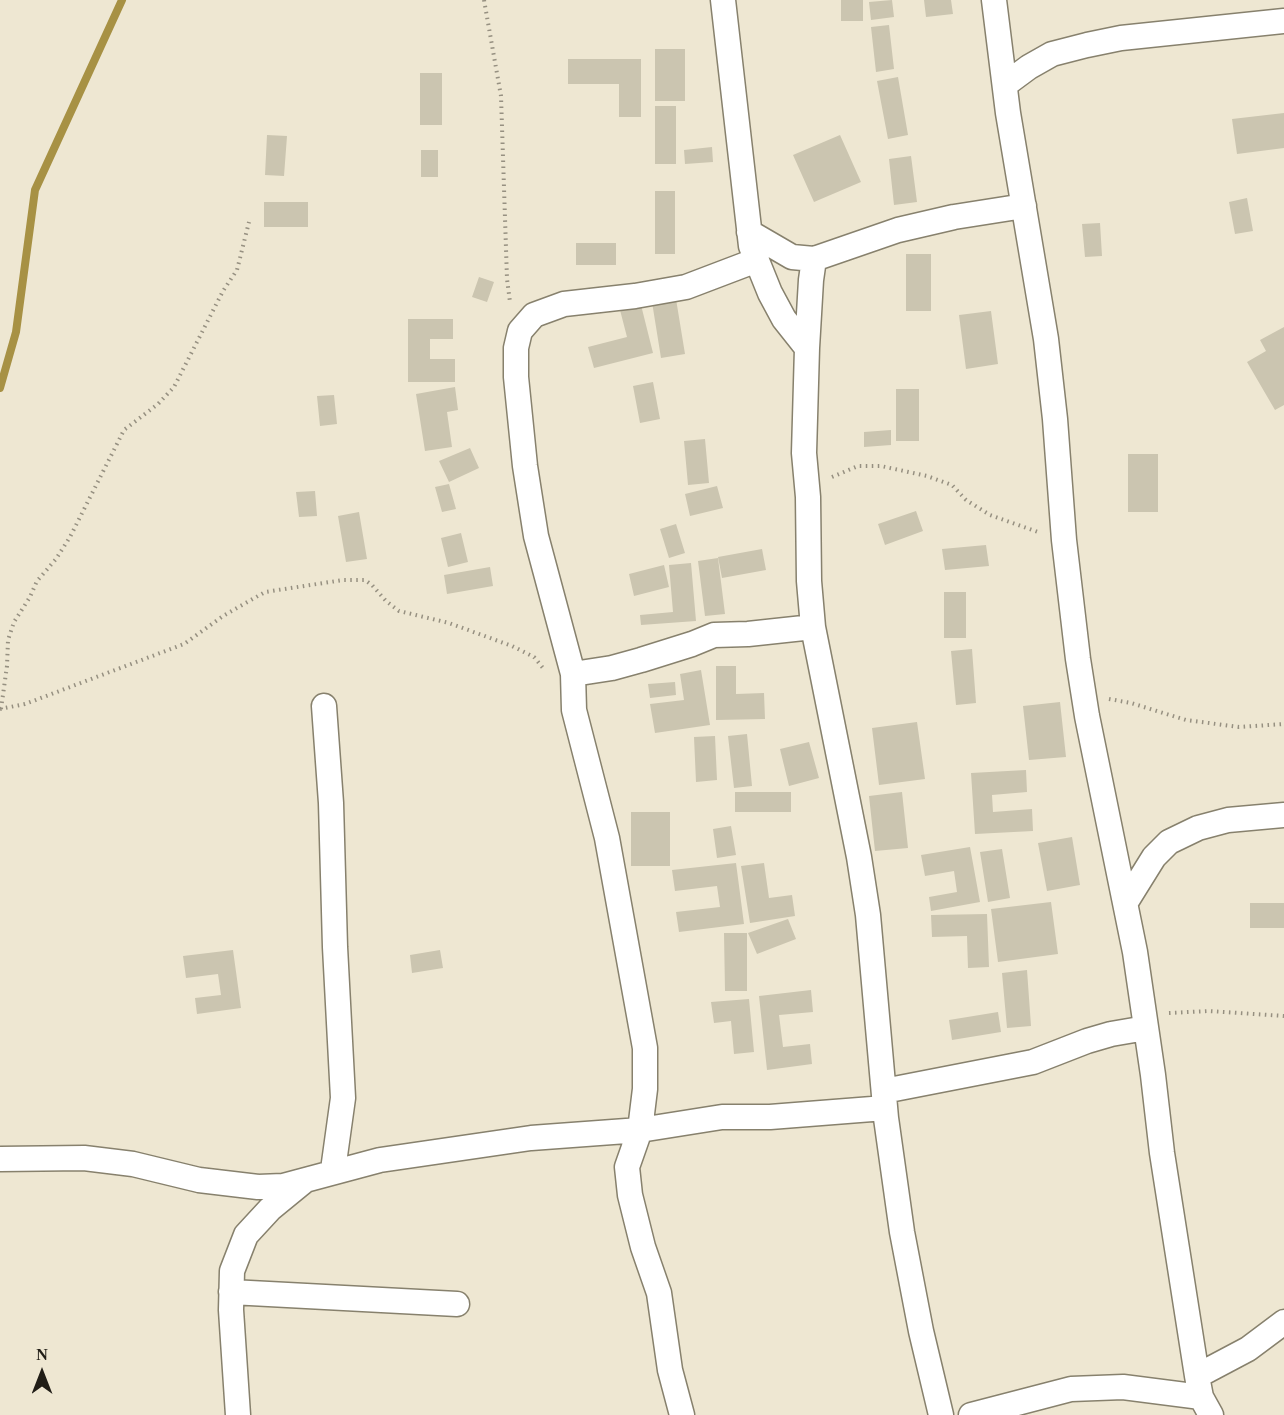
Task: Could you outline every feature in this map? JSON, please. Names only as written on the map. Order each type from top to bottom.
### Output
[{"type":"street","points":[[723,0],[751,246],[770,293],[784,319],[807,348]]},
{"type":"street","points":[[994,0],[1008,113],[1046,339],[1055,419],[1064,540],[1084,695],[1126,902],[1145,1021],[1162,1153],[1203,1396]]},
{"type":"street","points":[[1006,84],[1052,54],[1088,45],[1121,38],[1284,21]]},
{"type":"street","points":[[749,232],[792,257],[814,259],[898,230],[954,216],[1024,206]]},
{"type":"street","points":[[814,259],[807,348],[804,453],[813,627],[859,857],[868,915],[885,1100],[902,1232],[921,1331],[941,1415]]},
{"type":"street","points":[[682,1415],[670,1371],[659,1293],[643,1247],[630,1195],[627,1167],[640,1130],[645,1089],[645,1048],[607,838],[579,732],[574,710],[573,684],[534,524],[525,466],[516,377],[516,348],[520,331],[534,315],[564,304],[635,296],[686,287],[756,260]]},
{"type":"street","points":[[573,684],[612,668],[714,635],[813,627]]},
{"type":"street","points":[[324,706],[331,803],[334,947],[343,1098],[333,1170]]},
{"type":"street","points":[[1126,902],[1154,857],[1169,842],[1198,828],[1228,820],[1284,815]]},
{"type":"street","points":[[0,1159],[84,1158],[133,1164],[199,1180],[258,1187],[283,1186],[333,1170],[380,1160],[531,1138],[640,1130],[722,1117],[770,1117],[885,1100],[1033,1062],[1145,1021]]},
{"type":"street","points":[[238,1415],[231,1292],[232,1271],[246,1235],[270,1209],[308,1178]]},
{"type":"street","points":[[231,1292],[457,1304]]},
{"type":"street","points":[[1203,1396],[1248,1349],[1284,1322]]},
{"type":"street","points":[[971,1415],[1071,1389],[1123,1387],[1203,1396]]},
{"type":"path","points":[[484,0],[501,96],[507,279],[511,306],[520,331]]},
{"type":"path","points":[[249,222],[237,270],[174,387],[158,404],[124,430],[70,537],[56,560],[37,581],[14,622],[8,640],[7,666],[0,709],[25,704],[184,644],[224,616],[265,592],[343,580],[365,580],[399,611],[449,623],[512,646],[534,657],[555,684],[573,684]]},
{"type":"path","points":[[807,489],[858,466],[881,466],[927,476],[952,486],[966,500],[990,515],[1064,540]]},
{"type":"path","points":[[1084,695],[1131,703],[1186,720],[1239,727],[1284,724]]},
{"type":"path","points":[[1145,1021],[1209,1011],[1284,1016]]},
{"type":"building","points":[[841,0],[863,0],[863,21],[841,21]]},
{"type":"building","points":[[892,0],[894,17],[871,20],[869,2]]},
{"type":"building","points":[[924,0],[951,0],[953,14],[926,17]]},
{"type":"building","points":[[889,25],[894,69],[876,72],[871,27]]},
{"type":"building","points":[[655,49],[685,49],[685,101],[655,101]]},
{"type":"building","points":[[568,59],[641,59],[641,117],[619,117],[619,84],[568,84]]},
{"type":"building","points":[[420,73],[442,73],[442,125],[420,125]]},
{"type":"building","points":[[898,77],[908,135],[888,139],[877,81]]},
{"type":"building","points":[[655,106],[676,106],[676,164],[655,164]]},
{"type":"building","points":[[1284,113],[1284,148],[1237,154],[1232,119]]},
{"type":"building","points":[[267,135],[287,136],[284,176],[265,175]]},
{"type":"building","points":[[840,135],[861,182],[814,202],[793,155]]},
{"type":"building","points":[[712,147],[713,162],[685,164],[684,150]]},
{"type":"building","points":[[421,150],[438,150],[438,177],[421,177]]},
{"type":"building","points":[[911,156],[917,202],[894,205],[889,159]]},
{"type":"building","points":[[655,191],[675,191],[675,254],[655,254]]},
{"type":"building","points":[[1247,198],[1253,231],[1235,234],[1229,202]]},
{"type":"building","points":[[264,202],[308,202],[308,227],[264,227]]},
{"type":"building","points":[[1100,223],[1102,256],[1085,257],[1082,224]]},
{"type":"building","points":[[576,243],[616,243],[616,265],[576,265]]},
{"type":"building","points":[[906,254],[931,254],[931,311],[906,311]]},
{"type":"building","points":[[479,277],[494,282],[487,302],[472,297]]},
{"type":"building","points":[[676,299],[685,354],[661,358],[652,302]]},
{"type":"building","points":[[641,305],[653,353],[594,368],[588,347],[627,337],[620,310]]},
{"type":"building","points":[[991,311],[998,364],[966,369],[959,315]]},
{"type":"building","points":[[408,319],[453,319],[453,339],[430,339],[430,359],[455,359],[455,382],[408,382]]},
{"type":"building","points":[[1284,327],[1284,405],[1275,410],[1247,362],[1266,351],[1260,340]]},
{"type":"building","points":[[653,382],[660,419],[640,423],[633,386]]},
{"type":"building","points":[[455,387],[458,410],[447,412],[452,447],[425,451],[416,394]]},
{"type":"building","points":[[896,389],[919,389],[919,441],[896,441]]},
{"type":"building","points":[[334,395],[337,424],[320,426],[317,396]]},
{"type":"building","points":[[891,430],[891,445],[864,447],[864,432]]},
{"type":"building","points":[[705,439],[709,483],[688,485],[684,441]]},
{"type":"building","points":[[470,448],[479,468],[449,482],[439,461]]},
{"type":"building","points":[[1128,454],[1158,454],[1158,512],[1128,512]]},
{"type":"building","points":[[449,484],[456,509],[442,512],[435,487]]},
{"type":"building","points":[[717,486],[723,508],[690,516],[685,494]]},
{"type":"building","points":[[315,491],[317,516],[299,517],[296,492]]},
{"type":"building","points":[[916,511],[923,531],[885,545],[878,524]]},
{"type":"building","points":[[359,512],[367,559],[346,562],[338,516]]},
{"type":"building","points":[[676,524],[685,553],[669,558],[660,529]]},
{"type":"building","points":[[461,533],[468,562],[448,567],[441,538]]},
{"type":"building","points":[[986,545],[989,566],[945,570],[942,549]]},
{"type":"building","points":[[762,549],[766,570],[722,578],[718,557]]},
{"type":"building","points":[[718,558],[725,614],[705,616],[698,561]]},
{"type":"building","points":[[691,563],[696,621],[641,625],[640,615],[673,612],[669,565]]},
{"type":"building","points":[[664,565],[669,587],[634,596],[629,574]]},
{"type":"building","points":[[490,567],[493,586],[447,594],[444,575]]},
{"type":"building","points":[[944,592],[966,592],[966,638],[944,638]]},
{"type":"building","points":[[972,649],[976,703],[956,705],[951,651]]},
{"type":"building","points":[[716,666],[736,666],[736,694],[764,693],[765,719],[716,720]]},
{"type":"building","points":[[701,670],[710,725],[655,733],[650,704],[684,700],[680,674]]},
{"type":"building","points":[[675,682],[676,695],[650,698],[648,684]]},
{"type":"building","points":[[1060,702],[1066,757],[1029,760],[1023,706]]},
{"type":"building","points":[[917,722],[925,779],[879,785],[872,728]]},
{"type":"building","points":[[747,734],[752,786],[734,788],[728,736]]},
{"type":"building","points":[[715,736],[717,780],[696,782],[694,737]]},
{"type":"building","points":[[809,742],[819,778],[789,786],[780,749]]},
{"type":"building","points":[[1026,770],[1027,792],[992,795],[993,812],[1032,809],[1033,831],[975,834],[971,773]]},
{"type":"building","points":[[735,792],[791,792],[791,812],[735,812]]},
{"type":"building","points":[[902,792],[908,848],[875,851],[869,796]]},
{"type":"building","points":[[631,812],[670,812],[670,866],[631,866]]},
{"type":"building","points":[[731,826],[736,855],[717,858],[713,829]]},
{"type":"building","points":[[1072,837],[1080,885],[1047,891],[1038,843]]},
{"type":"building","points":[[970,847],[980,902],[931,911],[929,897],[957,892],[954,871],[925,876],[921,855]]},
{"type":"building","points":[[1002,849],[1010,898],[988,902],[980,852]]},
{"type":"building","points":[[736,863],[744,924],[679,932],[676,912],[720,907],[717,886],[675,891],[672,870]]},
{"type":"building","points":[[764,863],[769,898],[792,895],[795,916],[750,923],[741,866]]},
{"type":"building","points":[[1051,902],[1058,954],[998,962],[991,909]]},
{"type":"building","points":[[1250,903],[1284,903],[1284,928],[1250,928]]},
{"type":"building","points":[[987,914],[989,967],[968,968],[967,936],[932,937],[931,915]]},
{"type":"building","points":[[788,919],[796,939],[757,954],[748,933]]},
{"type":"building","points":[[724,933],[747,933],[747,991],[725,991]]},
{"type":"building","points":[[233,950],[241,1008],[197,1014],[195,998],[221,995],[218,974],[186,978],[183,956]]},
{"type":"building","points":[[440,950],[443,968],[412,973],[410,955]]},
{"type":"building","points":[[1027,970],[1031,1026],[1007,1028],[1002,973]]},
{"type":"building","points":[[811,990],[813,1012],[779,1015],[783,1047],[810,1044],[812,1064],[767,1070],[759,996]]},
{"type":"building","points":[[749,999],[754,1052],[734,1054],[731,1021],[714,1023],[711,1002]]},
{"type":"building","points":[[998,1012],[1001,1032],[952,1040],[949,1020]]},
{"type":"waterway","points":[[0,388],[16,332],[35,190],[122,0]]}]
